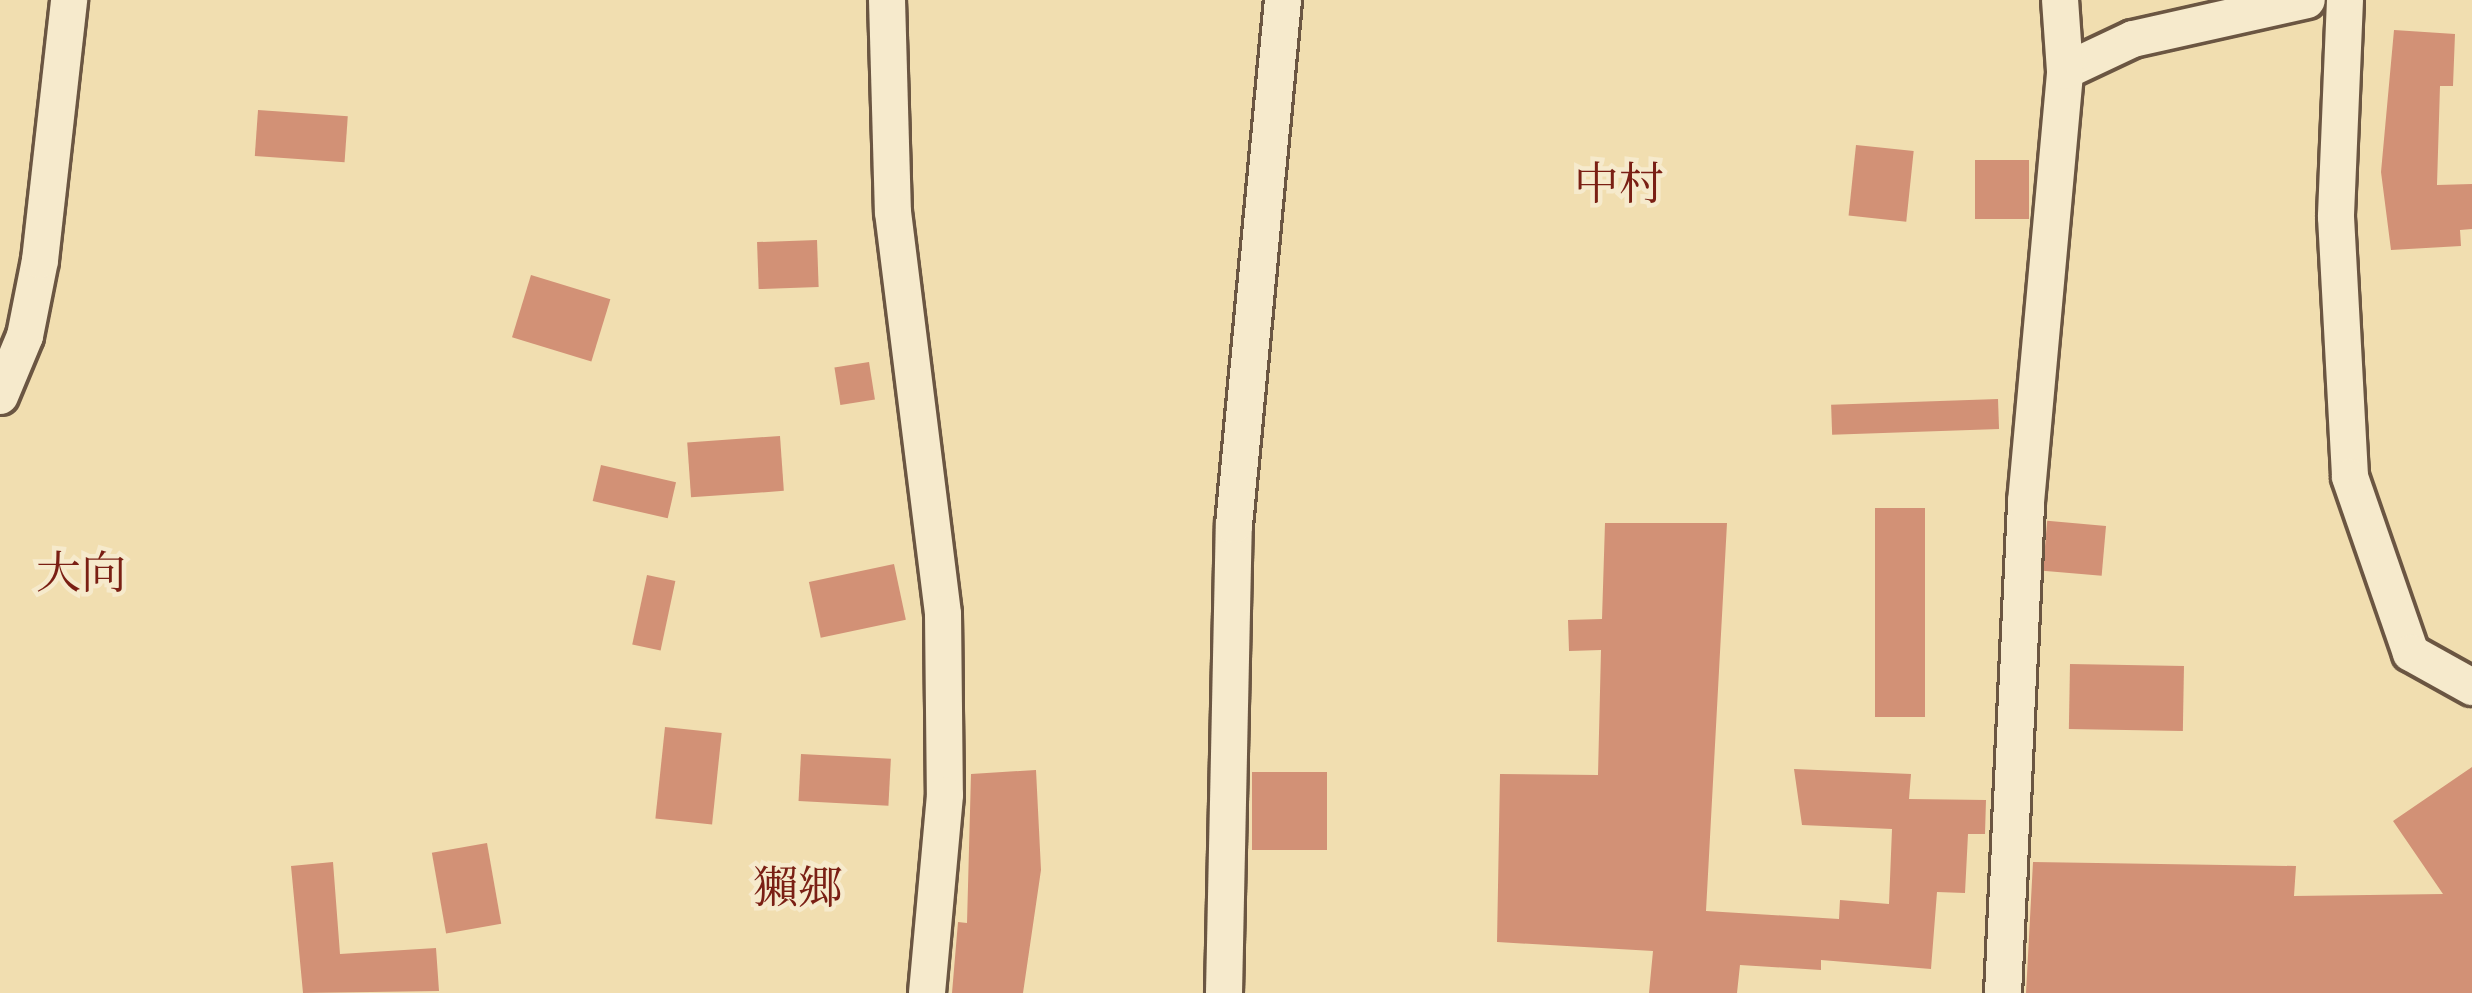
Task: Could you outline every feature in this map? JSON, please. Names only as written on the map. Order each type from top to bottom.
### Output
[{"type":"street","points":[[0,396],[25,336],[40,260],[69,0]]},
{"type":"street","points":[[886,0],[893,212],[943,614],[945,794],[927,993]]},
{"type":"street","points":[[1224,993],[1234,525],[1283,0]]},
{"type":"street","points":[[2002,993],[2026,502],[2065,71],[2060,0]]},
{"type":"street","points":[[2065,71],[2133,39],[2307,0]]},
{"type":"street","points":[[2345,0],[2336,217],[2350,477],[2410,653],[2472,687]]},
{"type":"building","points":[[2394,30],[2455,34],[2453,86],[2440,86],[2437,185],[2472,184],[2472,229],[2460,230],[2461,246],[2391,250],[2381,172]]},
{"type":"building","points":[[258,110],[348,116],[345,162],[255,156]]},
{"type":"building","points":[[1856,145],[1914,151],[1906,222],[1849,216]]},
{"type":"building","points":[[1975,160],[2029,160],[2029,219],[1975,219]]},
{"type":"building","points":[[817,240],[819,287],[759,289],[757,242]]},
{"type":"building","points":[[531,275],[610,299],[591,361],[512,337]]},
{"type":"building","points":[[869,362],[875,400],[840,405],[834,367]]},
{"type":"building","points":[[1998,399],[1999,429],[1832,435],[1831,405]]},
{"type":"building","points":[[780,436],[784,491],[691,497],[687,442]]},
{"type":"building","points":[[601,465],[676,482],[668,518],[593,501]]},
{"type":"building","points":[[1875,508],[1925,508],[1925,717],[1875,717]]},
{"type":"building","points":[[2047,521],[2106,526],[2102,576],[2043,571]]},
{"type":"building","points":[[1605,523],[1727,523],[1706,911],[1839,919],[1840,900],[1889,904],[1892,829],[1802,825],[1794,769],[1911,774],[1909,799],[1986,800],[1985,834],[1968,834],[1965,893],[1937,892],[1931,969],[1821,960],[1821,970],[1740,965],[1737,993],[1649,993],[1653,951],[1497,942],[1500,774],[1598,775],[1601,650],[1569,651],[1568,620],[1602,619]]},
{"type":"building","points":[[894,564],[906,620],[821,638],[809,582]]},
{"type":"building","points":[[647,575],[675,581],[661,650],[632,644]]},
{"type":"building","points":[[2070,664],[2184,666],[2183,731],[2069,729]]},
{"type":"building","points":[[665,727],[722,733],[712,824],[655,818]]},
{"type":"building","points":[[801,754],[891,759],[888,806],[799,801]]},
{"type":"building","points":[[2472,767],[2472,993],[2026,993],[2033,862],[2296,866],[2294,896],[2443,894],[2393,821]]},
{"type":"building","points":[[1036,770],[1041,870],[1023,993],[952,993],[958,922],[967,923],[971,774]]},
{"type":"building","points":[[1252,772],[1327,772],[1327,850],[1252,850]]},
{"type":"building","points":[[487,843],[501,924],[446,933],[432,853]]},
{"type":"building","points":[[333,862],[340,954],[436,948],[439,991],[303,993],[291,866]]},
{"type":"district","name":"中村","points":[[1619,187]]},
{"type":"district","name":"大向","points":[[81,576]]},
{"type":"district","name":"獺郷","points":[[798,891]]}]
